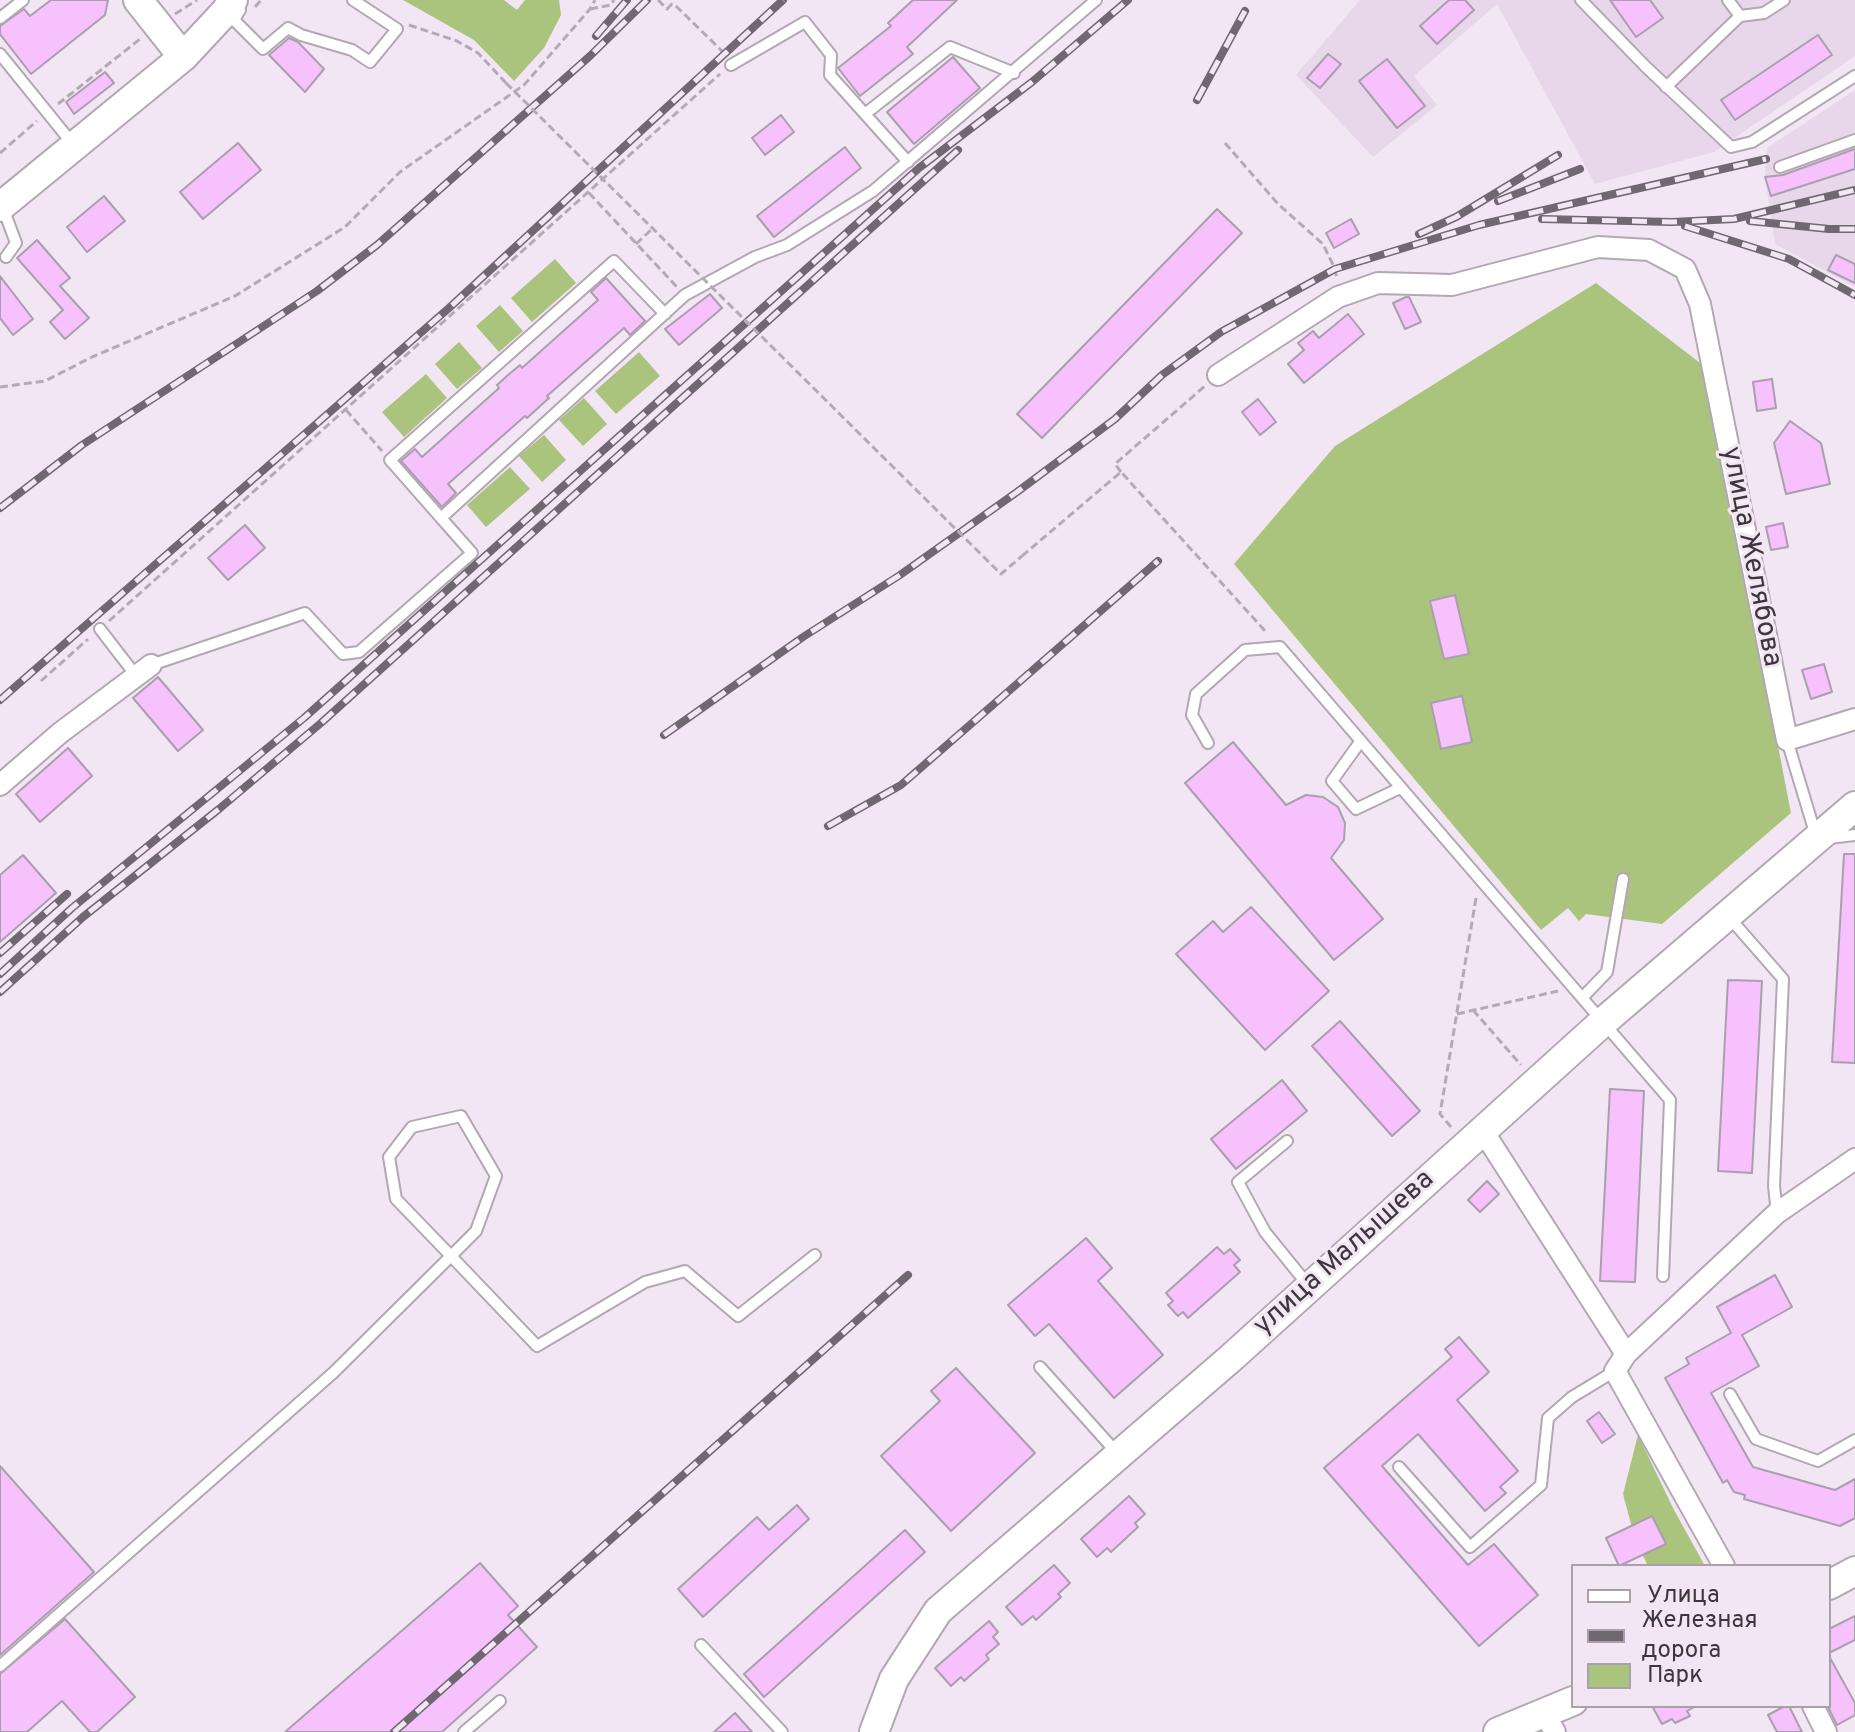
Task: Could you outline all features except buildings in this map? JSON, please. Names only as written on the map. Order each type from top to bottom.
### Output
[{"type":"street","points":[[138,0],[183,57]]},
{"type":"street","points":[[1,206],[183,57],[233,0]]},
{"type":"street","name":"улица Желябова","points":[[1218,375],[1338,297],[1378,283],[1452,285],[1598,247],[1649,250],[1685,269],[1700,304],[1787,740]]},
{"type":"street","points":[[0,785],[60,733],[144,671]]},
{"type":"street","points":[[1787,740],[1855,719]]},
{"type":"street","name":"улица Малышева","points":[[874,1732],[894,1679],[938,1611],[1309,1287],[1603,1022],[1855,806]]},
{"type":"street","points":[[1475,1138],[1620,1362],[1723,1564]]},
{"type":"street","points":[[1620,1362],[1777,1213],[1855,1159]]},
{"type":"street","points":[[1831,1584],[1855,1571]]},
{"type":"street","points":[[1498,1732],[1549,1722],[1571,1703]]},
{"type":"street","points":[[1814,1708],[1826,1732]]},
{"type":"lane","points":[[0,18],[23,0]]},
{"type":"lane","points":[[247,0],[234,20],[263,49],[288,28],[352,50],[370,62],[397,29],[353,0]]},
{"type":"lane","points":[[441,518],[685,295],[755,257],[787,245],[873,191],[1096,0]]},
{"type":"lane","points":[[1581,0],[1666,87],[1731,147],[1752,142],[1855,76]]},
{"type":"lane","points":[[1728,0],[1740,16]]},
{"type":"lane","points":[[1666,87],[1740,16],[1764,13],[1784,0]]},
{"type":"lane","points":[[731,65],[805,22],[831,55],[830,75],[908,162]]},
{"type":"lane","points":[[865,114],[950,47],[1014,73]]},
{"type":"lane","points":[[0,54],[73,145]]},
{"type":"lane","points":[[1780,167],[1855,140]]},
{"type":"lane","points":[[1,206],[16,243],[6,257]]},
{"type":"lane","points":[[100,629],[144,671],[305,613],[343,654],[359,652],[472,553],[390,460],[614,261],[665,314]]},
{"type":"lane","points":[[1208,743],[1192,715],[1196,694],[1245,650],[1280,647],[1670,1100],[1663,1276]]},
{"type":"lane","points":[[1787,740],[1817,839],[1855,835]]},
{"type":"lane","points":[[1360,742],[1332,781],[1348,800],[1356,809],[1400,788]]},
{"type":"lane","points":[[1582,998],[1607,972],[1623,879]]},
{"type":"lane","points":[[1728,915],[1783,979],[1774,1186],[1777,1213]]},
{"type":"lane","points":[[0,1666],[333,1373],[451,1256],[476,1231],[496,1176],[461,1116],[412,1127],[389,1157],[396,1199],[451,1256],[537,1346],[645,1282],[685,1271],[738,1316],[815,1255]]},
{"type":"lane","points":[[1287,1141],[1238,1182],[1265,1232],[1309,1287]]},
{"type":"lane","points":[[1399,1467],[1470,1547],[1541,1485],[1548,1418],[1620,1362]]},
{"type":"lane","points":[[1040,1367],[1119,1455]]},
{"type":"lane","points":[[1730,1394],[1756,1439],[1818,1461],[1855,1440]]},
{"type":"lane","points":[[701,1645],[782,1732]]},
{"type":"lane","points":[[464,1732],[500,1701]]},
{"type":"path","points":[[0,153],[142,37],[197,0]]},
{"type":"path","points":[[0,387],[45,381],[92,357],[235,296],[345,227],[400,172],[524,85],[595,0]]},
{"type":"path","points":[[590,9],[611,5],[614,0]]},
{"type":"path","points":[[41,681],[731,65],[715,42],[677,7],[672,4],[667,9],[658,0]]},
{"type":"path","points":[[375,14],[457,41],[478,53],[1001,574],[1121,472]]},
{"type":"path","points":[[1225,143],[1278,204],[1323,244],[1335,269],[1338,297]]},
{"type":"path","points":[[588,192],[685,295]]},
{"type":"path","points":[[636,244],[653,228]]},
{"type":"path","points":[[1218,375],[1115,464],[1280,647]]},
{"type":"path","points":[[346,410],[390,460]]},
{"type":"path","points":[[1475,1138],[1440,1114],[1479,880]]},
{"type":"path","points":[[1457,1014],[1573,987]]},
{"type":"path","points":[[1473,1010],[1523,1067]]},
{"type":"shaded area","points":[[1360,0],[1855,0],[1855,56],[1714,152],[1595,184],[1497,4],[1414,76],[1437,105],[1373,157],[1296,75]]},
{"type":"shaded area","points":[[1855,90],[1855,287],[1775,244],[1765,177],[1767,148]]},
{"type":"green space","points":[[403,0],[504,0],[517,10],[525,0],[559,0],[561,15],[544,48],[514,81],[474,40]]},
{"type":"green space","points":[[555,259],[576,283],[532,322],[511,298]]},
{"type":"green space","points":[[1596,283],[1704,366],[1791,813],[1662,924],[1586,914],[1579,921],[1568,908],[1541,930],[1234,564],[1335,446]]},
{"type":"green space","points":[[500,305],[523,331],[499,352],[476,326]]},
{"type":"green space","points":[[459,342],[482,368],[457,389],[435,364]]},
{"type":"green space","points":[[639,352],[660,376],[616,414],[595,391]]},
{"type":"green space","points":[[426,374],[447,398],[404,437],[382,412]]},
{"type":"green space","points":[[584,398],[607,424],[583,446],[559,420]]},
{"type":"green space","points":[[544,435],[566,460],[542,482],[519,456]]},
{"type":"green space","points":[[510,467],[530,489],[486,527],[467,505]]},
{"type":"green space","points":[[1638,1435],[1704,1564],[1647,1564],[1635,1539],[1623,1494]]},
{"type":"railway","points":[[596,36],[627,0]]},
{"type":"railway","points":[[0,508],[82,445],[317,291],[377,245],[590,56],[647,0]]},
{"type":"railway","points":[[0,700],[449,308],[783,0]]},
{"type":"railway","points":[[0,974],[72,908],[304,718],[919,168],[1032,82],[1128,0]]},
{"type":"railway","points":[[1197,100],[1245,11]]},
{"type":"railway","points":[[0,992],[83,917],[321,723],[958,150]]},
{"type":"railway","points":[[1419,234],[1456,217],[1558,155]]},
{"type":"railway","points":[[664,735],[1017,492],[1115,419],[1162,375],[1221,332],[1335,269],[1479,225],[1766,159]]},
{"type":"railway","points":[[1498,201],[1580,169]]},
{"type":"railway","points":[[1542,219],[1672,222],[1734,219],[1855,190]]},
{"type":"railway","points":[[1750,221],[1855,229]]},
{"type":"railway","points":[[1685,226],[1789,259],[1855,295]]},
{"type":"railway","points":[[828,826],[901,785],[1158,561]]},
{"type":"railway","points":[[0,953],[67,894]]},
{"type":"railway","points":[[394,1732],[908,1275]]}]
